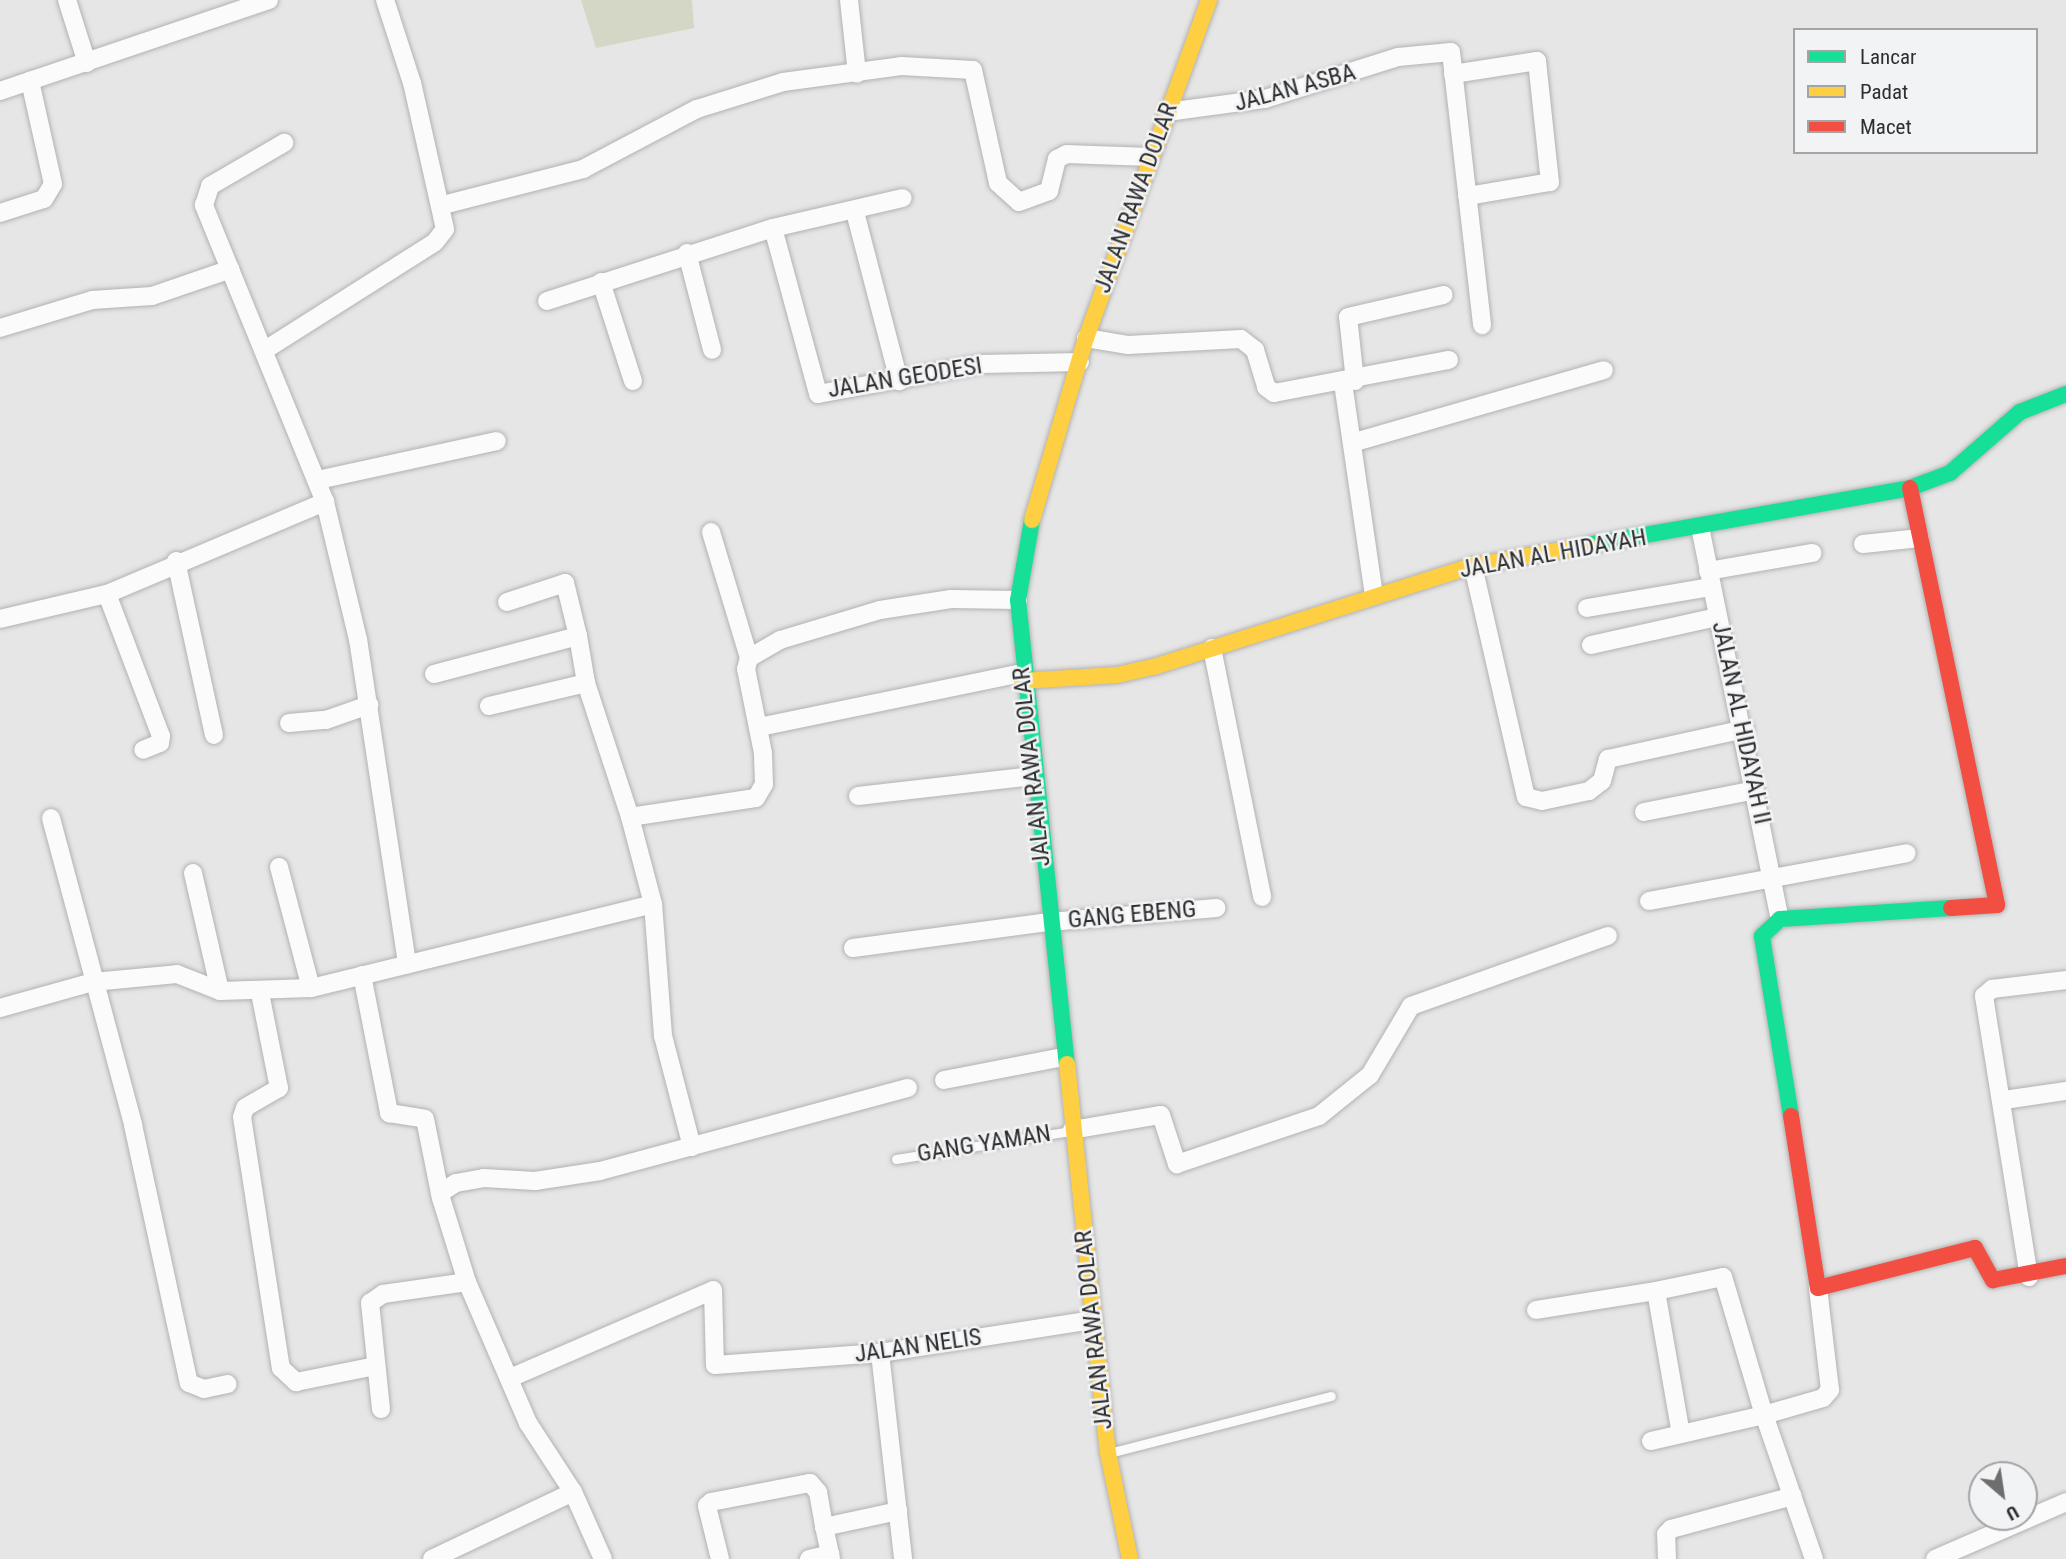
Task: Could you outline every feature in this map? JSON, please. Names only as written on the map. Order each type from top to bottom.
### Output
[{"type":"street","points":[[67,0],[87,63]]},
{"type":"street","points":[[0,90],[87,63],[208,8],[269,0]]},
{"type":"street","points":[[265,350],[435,242],[446,229],[443,205],[385,0]]},
{"type":"street","points":[[849,0],[857,74]]},
{"type":"street","name":"JALAN RAWA DOLAR","points":[[1130,1559],[1108,1453],[1022,677],[1018,600],[1030,524],[1086,338],[1149,157],[1209,0]]},
{"type":"street","name":"JALAN ASBA","points":[[1167,112],[1265,99],[1398,57],[1451,52],[1453,74]]},
{"type":"street","points":[[1467,196],[1550,182],[1537,61],[1453,74],[1467,196],[1482,325]]},
{"type":"street","points":[[443,205],[583,169],[697,109],[746,93],[783,82],[901,66],[973,70],[998,183],[1019,202],[1035,199],[1049,191],[1057,159],[1067,154],[1149,157]]},
{"type":"street","points":[[0,213],[44,199],[53,184],[30,81]]},
{"type":"street","points":[[284,143],[205,191],[204,205],[325,502],[369,705],[407,964]]},
{"type":"street","points":[[547,301],[687,253],[773,228],[855,212],[904,198]]},
{"type":"street","points":[[855,212],[899,381]]},
{"type":"street","name":"JALAN GEODESI","points":[[773,228],[816,393],[899,381],[981,364],[1080,362]]},
{"type":"street","points":[[687,253],[712,350]]},
{"type":"street","points":[[0,328],[92,300],[152,296],[231,269]]},
{"type":"street","points":[[601,282],[633,381]]},
{"type":"street","points":[[1374,595],[1349,382],[1348,317],[1443,295]]},
{"type":"street","points":[[1086,338],[1128,345],[1241,340],[1255,350],[1266,387],[1274,393],[1349,382],[1449,360]]},
{"type":"street","points":[[1355,442],[1604,370]]},
{"type":"street","name":"JALAN AL HIDAYAH","points":[[1022,677],[1117,675],[1473,566],[1910,488],[1950,473],[2021,412],[2066,394]]},
{"type":"street","points":[[318,480],[497,441]]},
{"type":"street","points":[[1651,1441],[1765,1415],[1823,1398],[1830,1390],[1818,1288],[1762,936],[1780,919],[1997,905],[1910,488]]},
{"type":"street","points":[[1,615],[107,594],[176,561],[325,502]]},
{"type":"street","name":"JALAN AL HIDAYAH II","points":[[1700,527],[1717,617],[1745,729],[1755,790],[1775,877],[1780,919]]},
{"type":"street","points":[[630,817],[756,798],[764,784],[759,727],[746,669],[749,658],[711,532]]},
{"type":"street","points":[[1863,544],[1920,538]]},
{"type":"street","points":[[1587,608],[1812,553]]},
{"type":"street","points":[[176,561],[214,735]]},
{"type":"street","points":[[1473,566],[1526,797],[1542,801],[1595,789],[1603,763],[1614,757],[1745,729]]},
{"type":"street","points":[[507,601],[565,583],[586,683],[630,817],[653,904],[663,1035],[692,1147]]},
{"type":"street","points":[[107,594],[161,736],[160,743],[143,750]]},
{"type":"street","points":[[749,658],[779,640],[880,610],[951,599],[1018,600]]},
{"type":"street","points":[[1591,645],[1717,617]]},
{"type":"street","points":[[434,674],[578,636]]},
{"type":"street","points":[[1212,648],[1262,897]]},
{"type":"street","points":[[759,727],[1022,677]]},
{"type":"street","points":[[489,706],[586,683]]},
{"type":"street","points":[[289,723],[326,720],[369,705]]},
{"type":"street","points":[[858,796],[1033,776]]},
{"type":"street","points":[[1643,812],[1755,790]]},
{"type":"street","points":[[51,818],[133,1125],[189,1383],[204,1389],[227,1384]]},
{"type":"street","points":[[1649,901],[1907,853]]},
{"type":"street","points":[[279,867],[311,988]]},
{"type":"street","points":[[193,873],[220,991]]},
{"type":"street","points":[[0,1008],[93,982],[177,974],[220,991],[260,993],[311,988],[653,904]]},
{"type":"street","name":"GANG EBENG","points":[[853,948],[1049,922],[1216,908]]},
{"type":"street","points":[[1072,1130],[1161,1115],[1177,1164],[1319,1116],[1370,1075],[1411,1006],[1608,936]]},
{"type":"street","points":[[362,975],[389,1113],[425,1119],[440,1193],[467,1282],[543,1453],[573,1492],[603,1559]]},
{"type":"street","points":[[2029,1278],[2004,1100],[1984,996],[1987,990],[2066,980]]},
{"type":"street","points":[[260,993],[279,1088],[245,1108],[242,1117],[281,1368],[296,1382],[375,1366]]},
{"type":"street","points":[[944,1080],[1064,1057]]},
{"type":"street","points":[[440,1193],[456,1183],[484,1178],[535,1181],[600,1171],[908,1088]]},
{"type":"street","points":[[2004,1100],[2066,1091]]},
{"type":"street","points":[[1818,1288],[1975,1248],[1993,1280],[2029,1278],[2066,1266]]},
{"type":"street","points":[[1536,1310],[1656,1291],[1723,1277],[1765,1415],[1814,1559]]},
{"type":"street","points":[[381,1409],[368,1311],[373,1299],[467,1282]]},
{"type":"street","name":"JALAN NELIS","points":[[510,1378],[713,1290],[715,1365],[880,1353],[1093,1320]]},
{"type":"street","points":[[1656,1291],[1681,1434]]},
{"type":"street","points":[[880,1353],[903,1559]]},
{"type":"street","points":[[720,1559],[707,1506],[711,1502],[810,1483],[818,1492],[831,1557],[809,1559]]},
{"type":"street","points":[[432,1559],[573,1492]]},
{"type":"street","points":[[1667,1559],[1666,1534],[1671,1529],[1793,1496]]},
{"type":"street","points":[[1936,1559],[2066,1502]]},
{"type":"street","points":[[824,1527],[898,1511]]},
{"type":"lane","name":"GANG YAMAN","points":[[896,1159],[1072,1130]]},
{"type":"lane","points":[[1108,1453],[1331,1396]]},
{"type":"green space","points":[[581,0],[692,0],[694,28],[596,48]]},
{"type":"traffic: fast","points":[[1588,545],[1910,488],[1950,473],[2020,412],[2066,394]]},
{"type":"traffic: fast","points":[[1032,520],[1018,600],[1067,1064]]},
{"type":"traffic: fast","points":[[1791,1116],[1762,936],[1780,919],[1951,908]]},
{"type":"traffic: slow","points":[[1032,520],[1086,338],[1209,0]]},
{"type":"traffic: slow","points":[[1022,681],[1117,675],[1157,666],[1473,566],[1588,545]]},
{"type":"traffic: slow","points":[[1067,1064],[1108,1453],[1130,1559]]},
{"type":"traffic: jam","points":[[1910,488],[1997,905],[1951,908]]},
{"type":"traffic: jam","points":[[1791,1116],[1818,1288],[1975,1248],[1993,1280],[2066,1266]]}]
